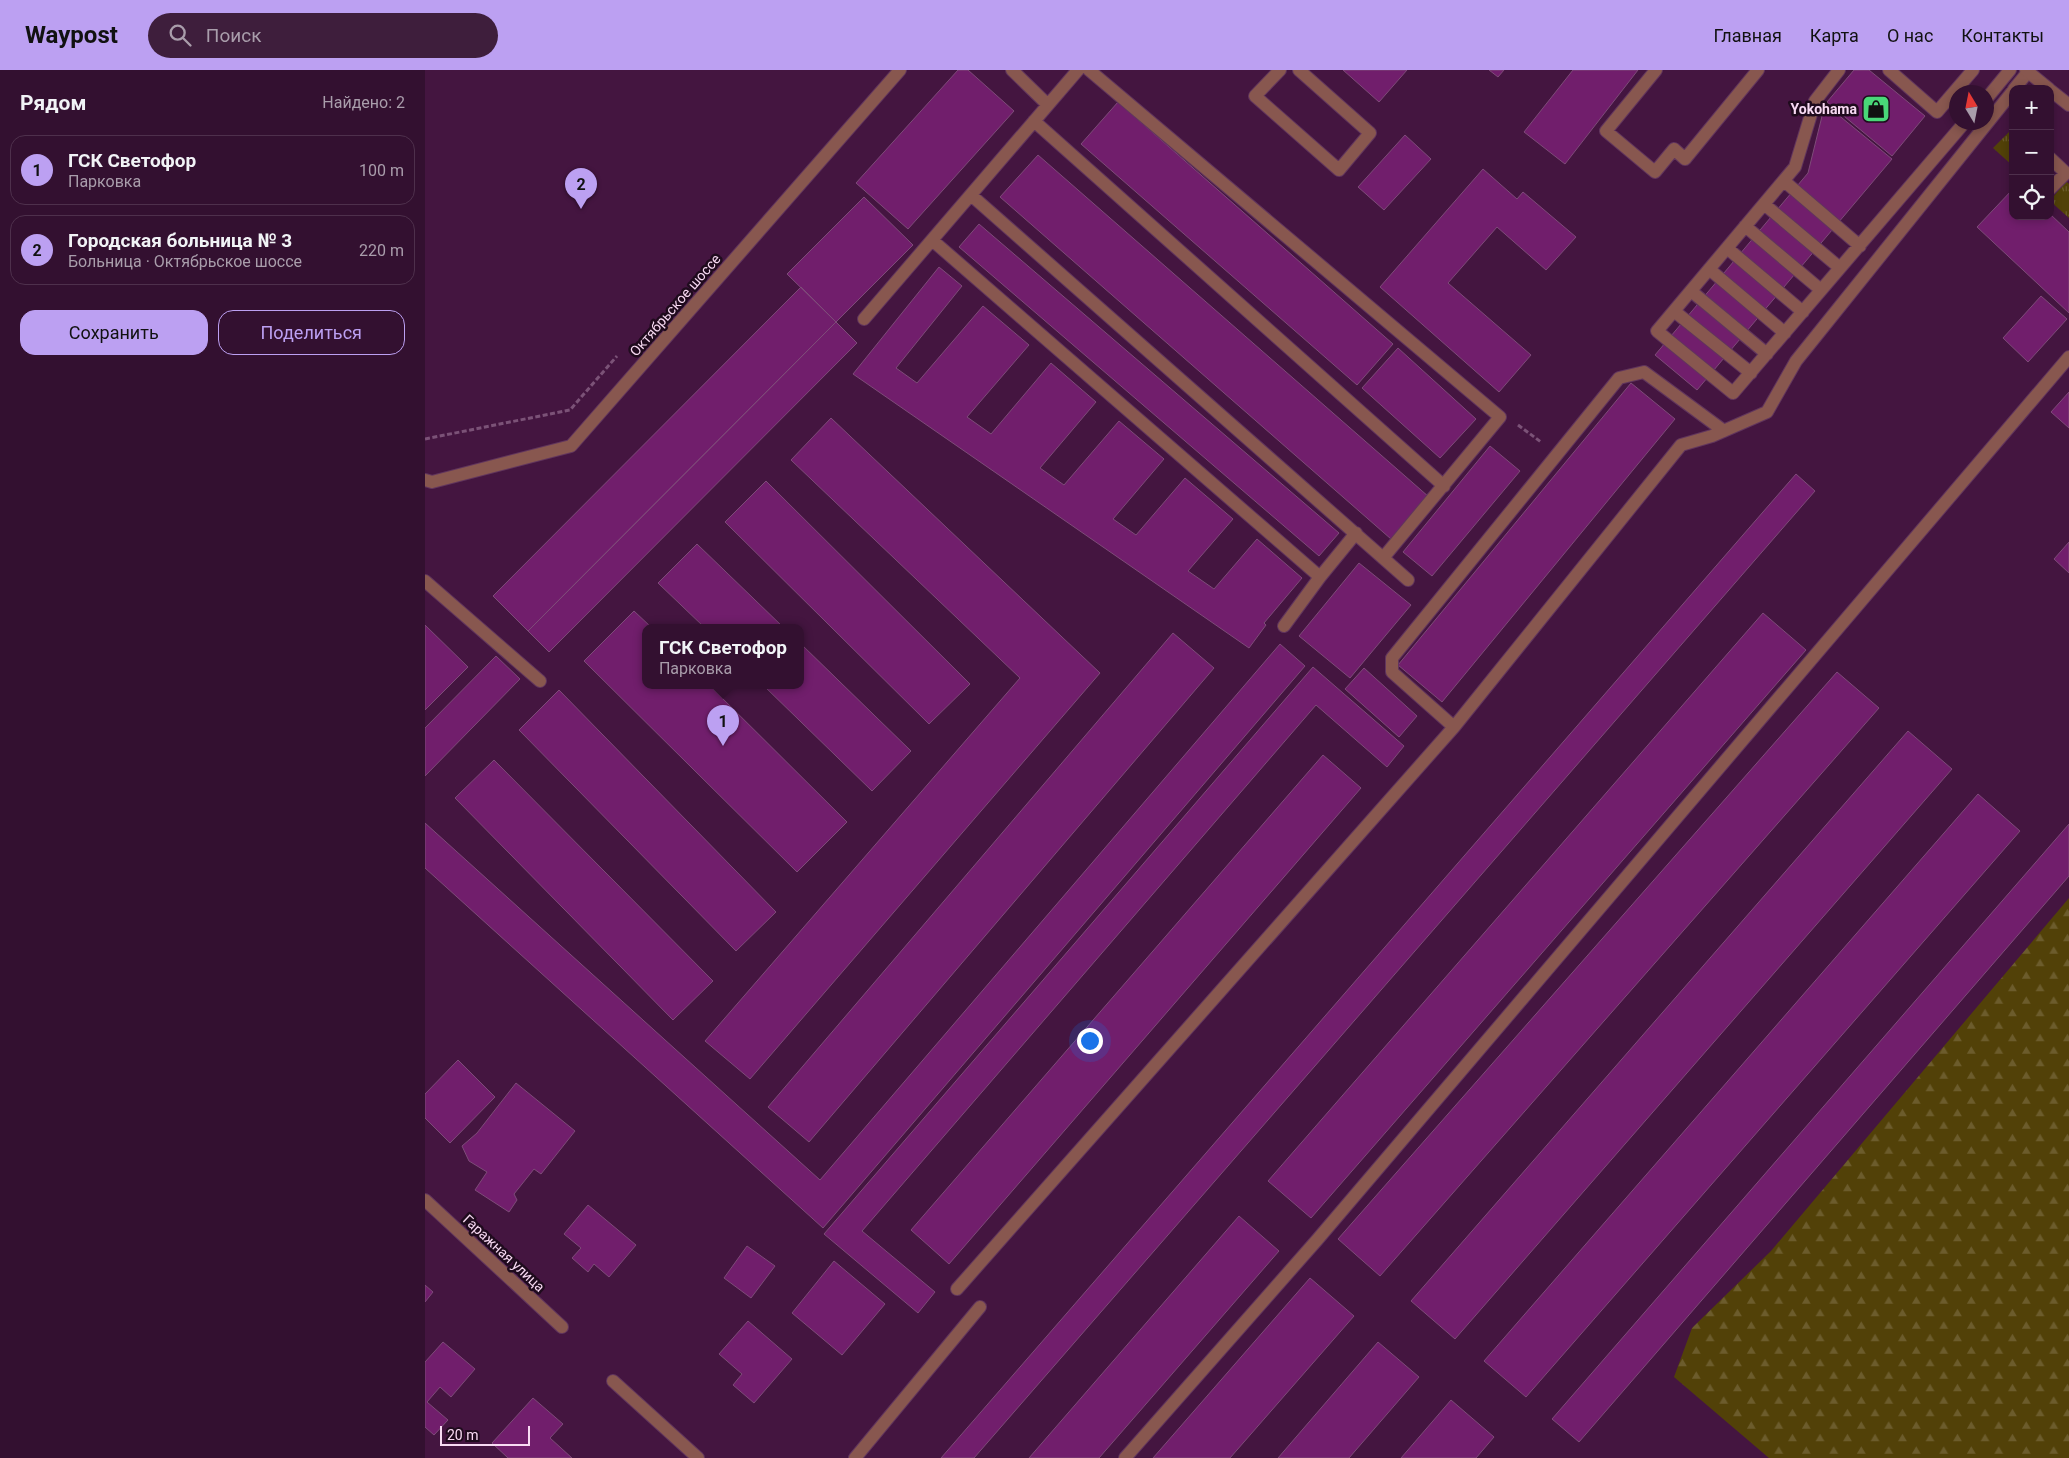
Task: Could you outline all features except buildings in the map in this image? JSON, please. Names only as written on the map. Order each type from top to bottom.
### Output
[{"type":"street","name":"Октябрьское шоссе","points":[[425,480],[432,482],[571,446],[900,70]]},
{"type":"street","points":[[1012,70],[1048,104]]},
{"type":"street","points":[[864,319],[1078,70]]},
{"type":"street","points":[[1089,70],[1500,417],[1383,558]]},
{"type":"street","points":[[1280,70],[1255,96],[1339,170],[1370,133],[1299,70]]},
{"type":"street","points":[[1656,70],[1605,131],[1655,172],[1674,149],[1685,159],[1758,70]]},
{"type":"street","points":[[1839,70],[1815,101],[1795,167],[1657,330],[1733,393],[1958,130]]},
{"type":"street","points":[[1889,70],[1937,112],[1973,70]]},
{"type":"street","points":[[1994,89],[2010,70]]},
{"type":"street","points":[[2017,85],[2027,71],[2045,85]]},
{"type":"street","points":[[2054,92],[2069,105]]},
{"type":"street","points":[[957,1289],[1454,727],[1681,445],[1724,431],[1767,412],[1796,361],[2009,96]]},
{"type":"street","points":[[1034,121],[1444,486]]},
{"type":"street","points":[[2054,161],[2068,173],[2054,186]]},
{"type":"street","points":[[1784,181],[1860,246]]},
{"type":"street","points":[[971,195],[1357,533],[1408,580]]},
{"type":"street","points":[[1764,204],[1840,268]]},
{"type":"street","points":[[1745,226],[1821,290]]},
{"type":"street","points":[[932,240],[1320,577]]},
{"type":"street","points":[[1727,248],[1803,312]]},
{"type":"street","points":[[1709,269],[1785,333]]},
{"type":"street","points":[[1691,291],[1767,354]]},
{"type":"street","points":[[1674,311],[1751,373]]},
{"type":"street","points":[[1125,1458],[1317,1240],[2069,358]]},
{"type":"street","points":[[1454,727],[1392,672],[1393,658],[1619,378],[1644,372],[1724,431]]},
{"type":"street","points":[[1284,626],[1320,577],[1357,533]]},
{"type":"street","points":[[425,581],[540,681]]},
{"type":"street","name":"Гаражная улица","points":[[425,1200],[562,1327]]},
{"type":"street","points":[[855,1458],[980,1307]]},
{"type":"street","points":[[613,1382],[698,1458]]},
{"type":"path","points":[[425,439],[570,410],[622,351]]},
{"type":"path","points":[[1500,417],[1510,419],[1557,454]]},
{"type":"green space","points":[[2009,132],[2009,162],[1993,148]]},
{"type":"green space","points":[[2066,181],[2069,184],[2069,218],[2054,205],[2054,196]]},
{"type":"green space","points":[[2069,898],[2069,1458],[1769,1458],[1674,1377],[1692,1328],[1771,1251]]},
{"type":"place","name":"Yokohama","points":[[1876,109]]},
{"type":"place","name":"Городская больница № 3","points":[[581,209]]},
{"type":"place","name":"ГСК Светофор","points":[[723,746]]}]
